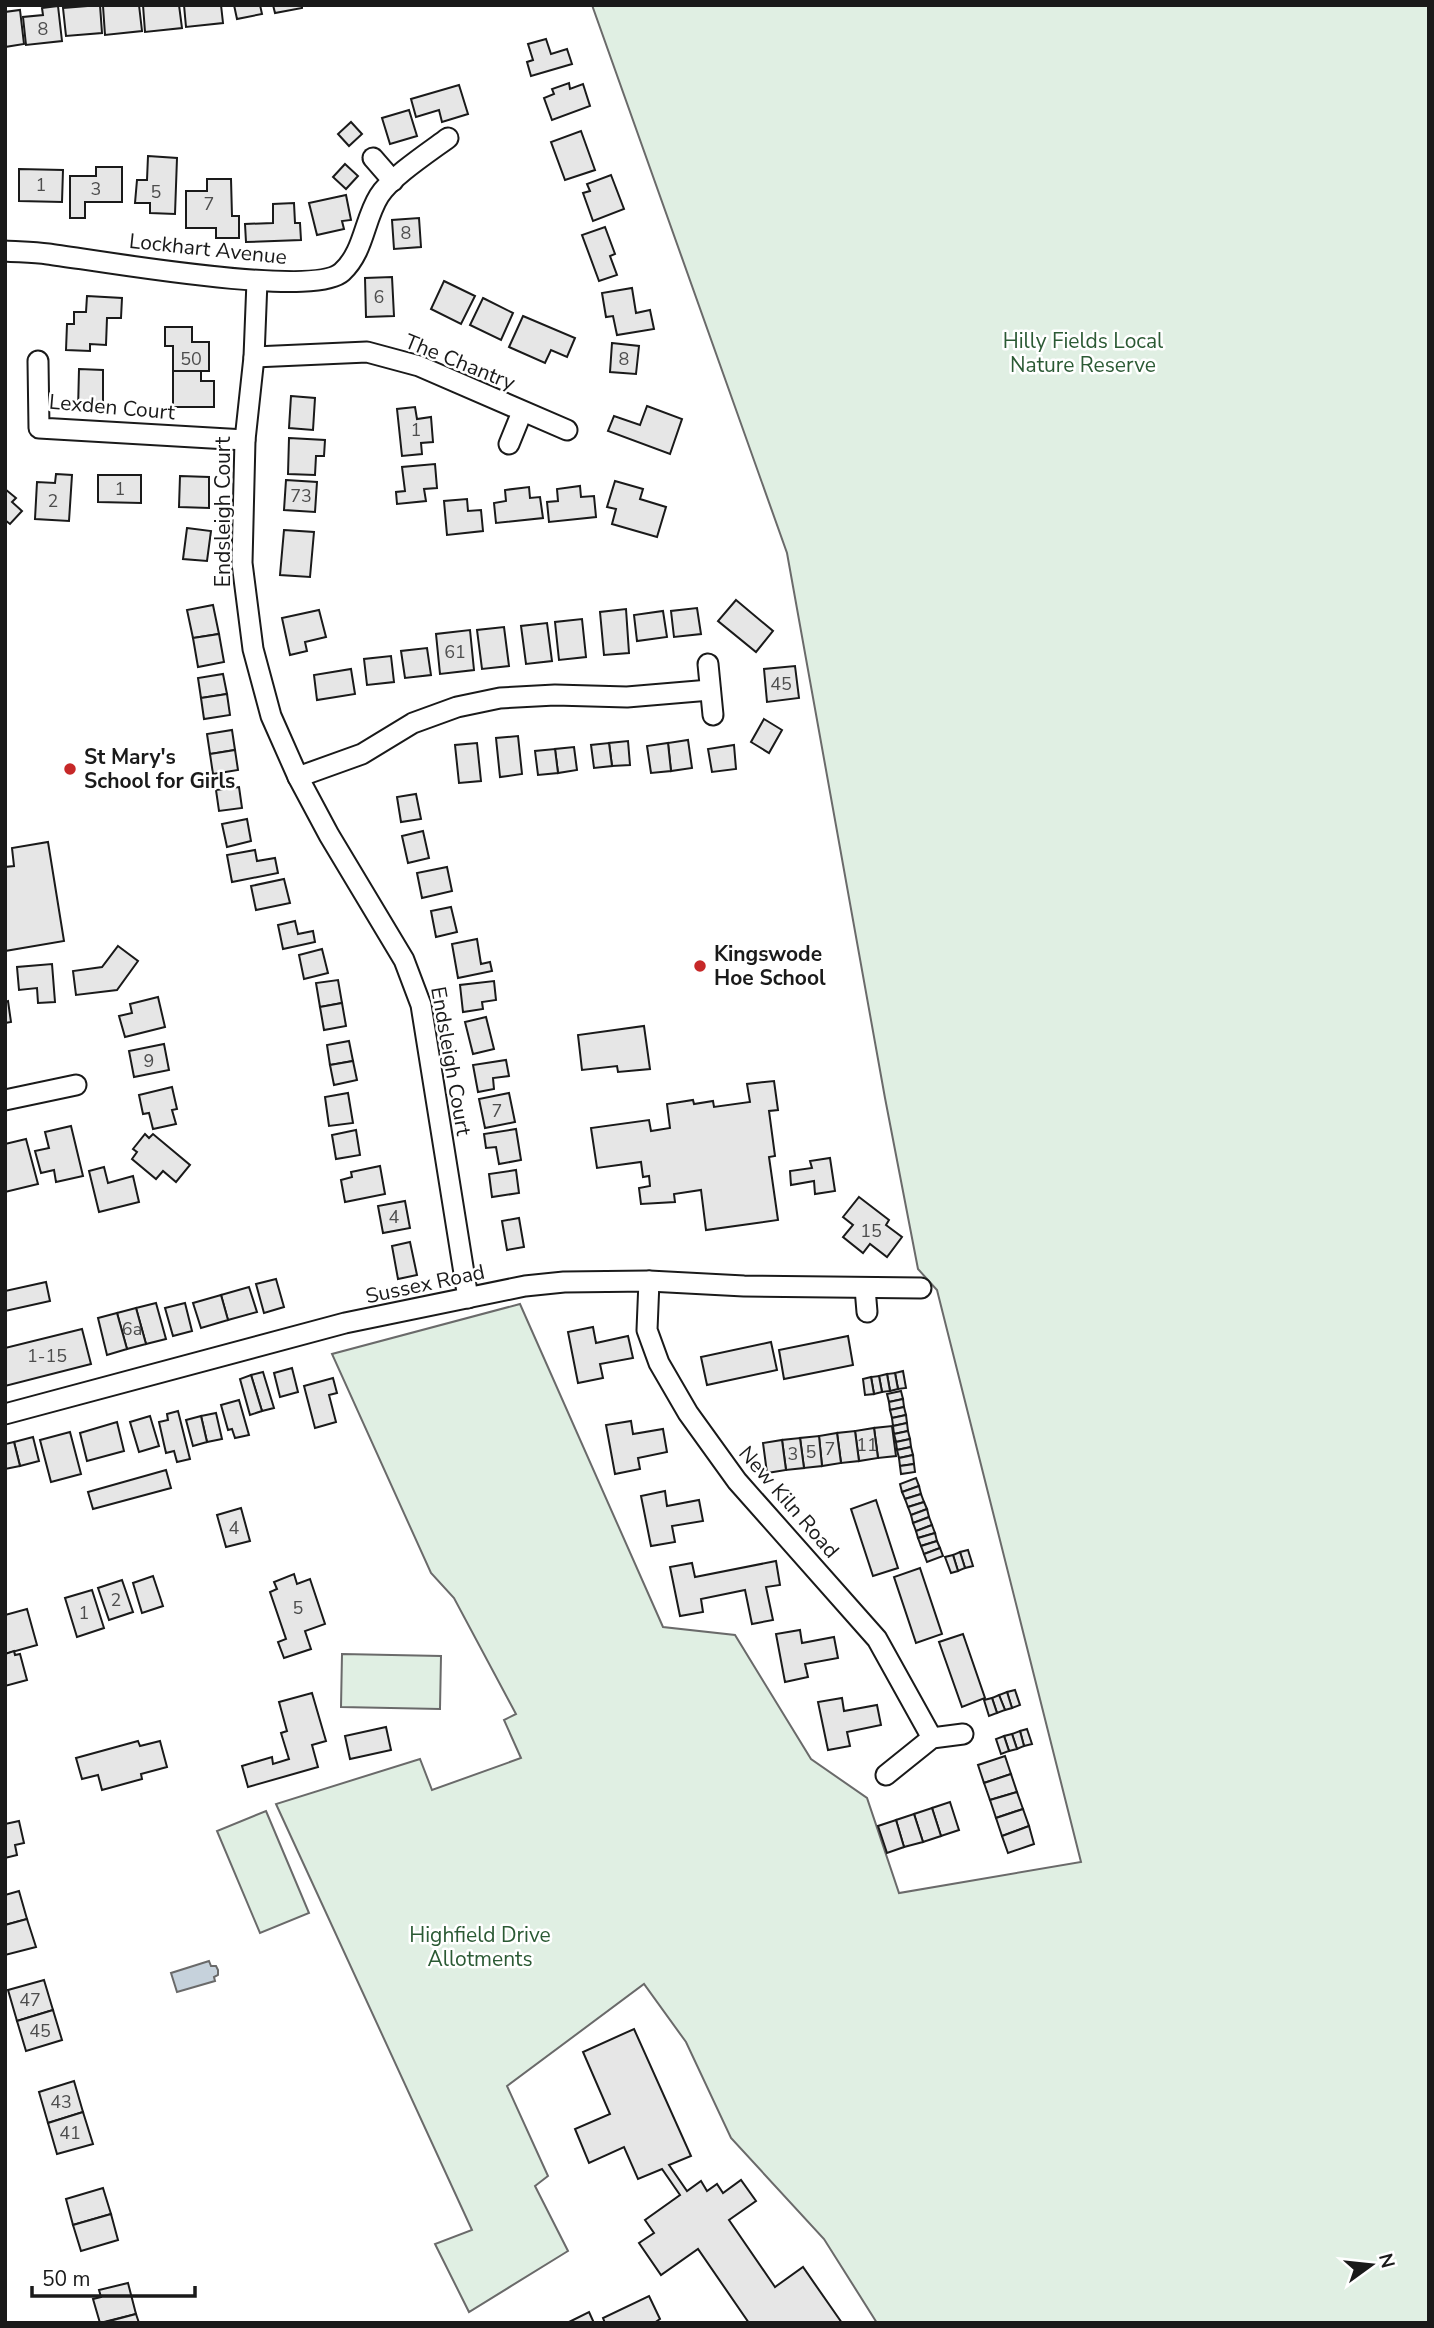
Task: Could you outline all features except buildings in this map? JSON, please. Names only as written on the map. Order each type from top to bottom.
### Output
[{"type":"street","name":"Lockhart Avenue","points":[[5,251],[44,253],[257,281],[324,280],[341,274],[355,257],[379,196],[393,181],[448,138]]},
{"type":"street","points":[[373,158],[393,181]]},
{"type":"street","name":"Endsleigh Court","points":[[257,281],[254,357],[245,440],[242,563],[253,649],[271,716],[298,777],[329,835],[404,960],[414,982],[423,1018],[468,1298]]},
{"type":"street","name":"The Chantry","points":[[254,357],[367,352],[419,366],[567,430]]},
{"type":"street","name":"Lexden Court","points":[[38,361],[39,428],[245,440]]},
{"type":"street","name":"The Chantry","points":[[509,444],[522,412]]},
{"type":"street","points":[[708,664],[713,715]]},
{"type":"street","points":[[298,777],[362,754],[413,723],[468,705],[500,698],[555,695],[627,697],[710,690]]},
{"type":"street","points":[[5,1100],[76,1085]]},
{"type":"street","name":"Sussex Road","points":[[5,1414],[345,1324],[526,1286],[564,1282],[649,1281],[921,1288]]},
{"type":"street","name":"New Kiln Road","points":[[649,1281],[647,1330],[659,1363],[688,1413],[737,1481],[877,1639],[932,1738]]},
{"type":"street","points":[[866,1288],[867,1312]]},
{"type":"street","points":[[886,1774],[932,1738],[963,1734]]},
{"type":"green space","name":"Hilly Fields Local Nature Reserve","points":[[592,5],[1429,5],[1429,2323],[877,2323],[824,2239],[731,2138],[686,2042],[644,1984],[507,2086],[548,2176],[535,2186],[568,2251],[469,2312],[435,2244],[472,2230],[276,1804],[420,1759],[432,1790],[521,1758],[504,1720],[516,1714],[454,1598],[431,1573],[332,1354],[520,1304],[663,1627],[735,1635],[811,1759],[867,1798],[899,1893],[1081,1862],[937,1290],[918,1269],[787,553]]},
{"type":"green space","points":[[342,1654],[441,1656],[440,1709],[341,1707]]},
{"type":"green space","points":[[266,1811],[309,1913],[260,1933],[217,1831]]},
{"type":"shaded area","points":[[209,1961],[211,1966],[216,1966],[218,1970],[215,1981],[177,1992],[171,1973]]},
{"type":"place","name":"St Mary's School for Girls","points":[[70,769]]},
{"type":"place","name":"Kingswode Hoe School","points":[[700,966]]},
{"type":"park label","name":"Highfield Drive Allotments","points":[[480,1947]]}]
